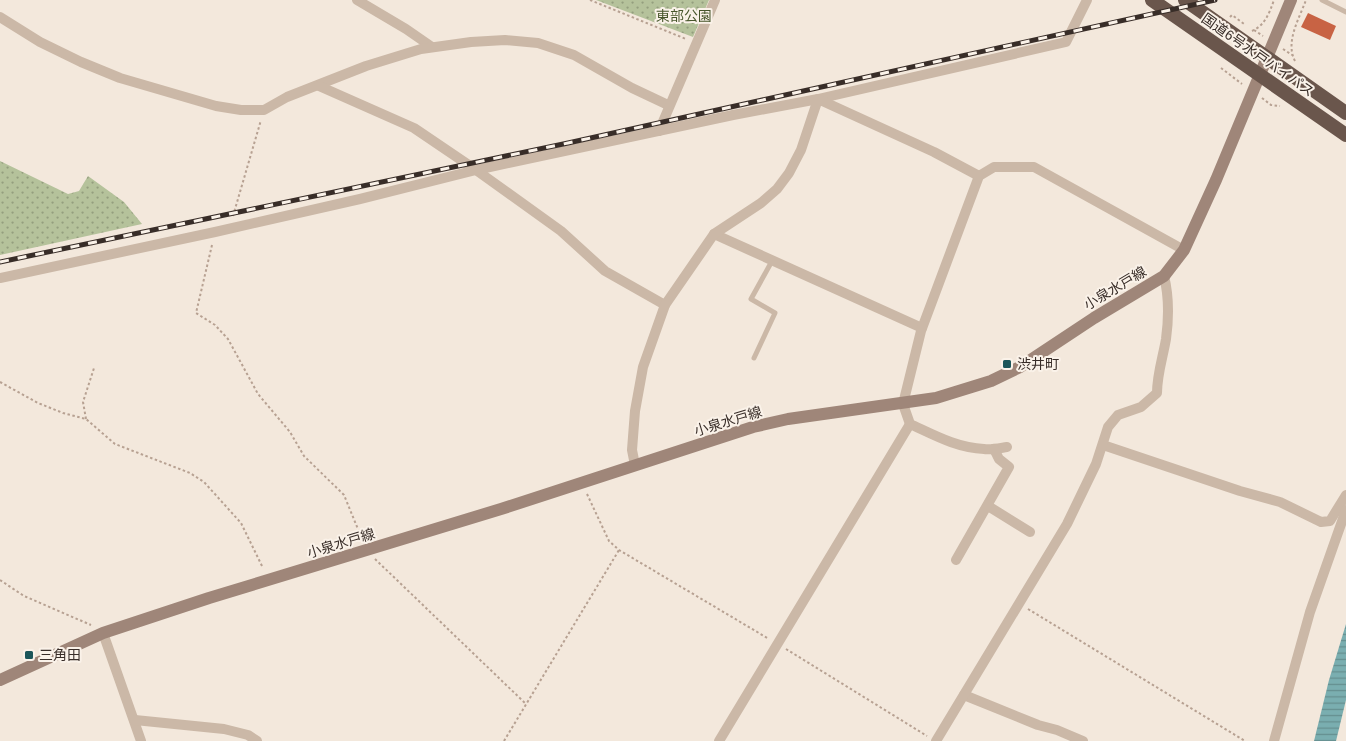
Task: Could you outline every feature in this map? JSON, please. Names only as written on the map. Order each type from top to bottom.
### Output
[{"type":"highway","name":"国道6号水戸バイパス","points":[[1152,0],[1346,135]]},
{"type":"highway","name":"国道6号水戸バイパス","points":[[1185,0],[1346,113]]},
{"type":"main road","name":"小泉水戸線","points":[[0,680],[103,634],[753,427],[788,419],[936,398],[964,390],[1006,374],[1164,276],[1184,250],[1216,180],[1291,0]]},
{"type":"street","points":[[357,0],[432,47]]},
{"type":"street","points":[[659,131],[668,105],[715,0]]},
{"type":"street","points":[[0,278],[215,232],[476,170],[818,99],[1066,42],[1087,0]]},
{"type":"street","points":[[0,16],[40,42],[120,78],[216,106],[241,110],[264,110],[287,97],[366,66],[421,49],[505,40],[538,43],[574,55],[632,88],[668,105]]},
{"type":"street","points":[[319,86],[414,128],[561,231],[605,271],[665,305]]},
{"type":"street","points":[[818,99],[934,152],[979,176]]},
{"type":"street","points":[[635,465],[632,450],[635,411],[643,367],[665,305],[714,234],[761,203],[777,189],[789,173],[801,150],[818,99]]},
{"type":"street","points":[[720,741],[910,424],[904,404],[922,328],[979,176],[994,166],[1034,167],[1184,250]]},
{"type":"street","points":[[714,234],[922,328]]},
{"type":"street","points":[[936,741],[1067,524],[1096,464],[1108,427],[1118,415],[1141,407],[1156,393],[1157,378],[1167,330],[1169,294],[1164,276]]},
{"type":"street","points":[[910,424],[965,447],[986,450],[1007,447]]},
{"type":"street","points":[[1103,445],[1240,491],[1280,502],[1321,522],[1330,521],[1346,495]]},
{"type":"street","points":[[956,560],[1009,467],[999,459],[994,449]]},
{"type":"street","points":[[988,506],[1030,532]]},
{"type":"street","points":[[1274,741],[1310,612],[1346,510]]},
{"type":"street","points":[[103,634],[141,741]]},
{"type":"street","points":[[964,695],[1083,741]]},
{"type":"street","points":[[135,720],[224,729],[248,735],[257,741]]},
{"type":"lane","points":[[1322,0],[1346,12]]},
{"type":"lane","points":[[754,358],[774,313],[750,299],[773,260]]},
{"type":"path","points":[[590,0],[696,43]]},
{"type":"path","points":[[1254,30],[1267,18],[1274,0]]},
{"type":"path","points":[[1292,55],[1290,43],[1306,0]]},
{"type":"path","points":[[1232,15],[1244,24]]},
{"type":"path","points":[[1221,68],[1271,105],[1284,107]]},
{"type":"path","points":[[229,228],[264,110]]},
{"type":"path","points":[[215,232],[196,313],[215,325],[228,339],[258,394],[290,432],[304,456],[344,496],[367,551],[526,704]]},
{"type":"path","points":[[86,419],[83,402],[94,368]]},
{"type":"path","points":[[0,382],[38,403],[63,413],[86,419],[115,444],[190,473],[204,482],[241,523],[270,580]]},
{"type":"path","points":[[504,741],[619,550],[609,541],[582,482]]},
{"type":"path","points":[[0,580],[24,596],[96,627],[103,634]]},
{"type":"path","points":[[1020,603],[1245,741]]},
{"type":"green space","name":"東部公園","points":[[596,0],[709,0],[693,37]]},
{"type":"green space","points":[[0,161],[68,194],[79,191],[88,176],[124,202],[142,224],[0,255]]},
{"type":"water","points":[[1346,624],[1346,700],[1336,741],[1314,741],[1329,680]]},
{"type":"building","points":[[1308,13],[1336,26],[1330,40],[1301,27]]},
{"type":"railway","points":[[0,262],[568,143],[1215,0]]},
{"type":"place","name":"渋井町","points":[[1007,364]]},
{"type":"place","name":"三角田","points":[[29,655]]}]
